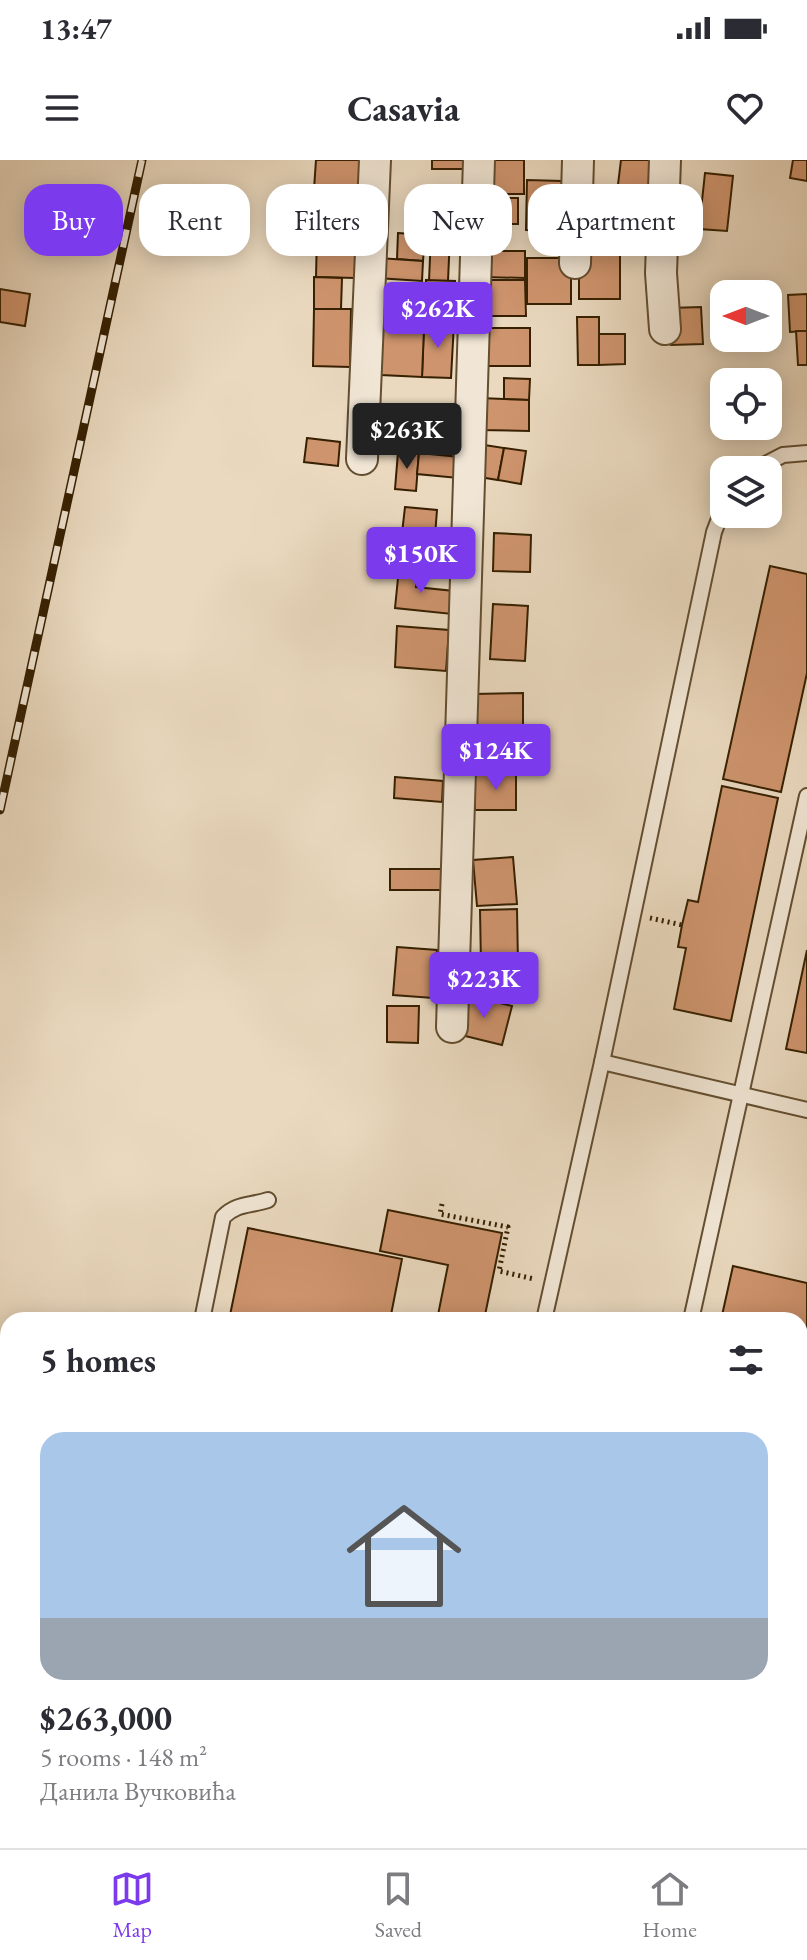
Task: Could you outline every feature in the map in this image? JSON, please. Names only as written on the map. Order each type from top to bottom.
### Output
[{"type":"street","points":[[362,459],[375,160]]},
{"type":"street","points":[[452,1027],[479,160]]},
{"type":"street","points":[[575,263],[578,160]]},
{"type":"street","points":[[665,160],[661,273],[665,329]]},
{"type":"lane","points":[[781,456],[807,453]]},
{"type":"lane","points":[[546,1312],[716,528]]},
{"type":"lane","points":[[693,1312],[807,796]]},
{"type":"lane","points":[[602,1062],[807,1110]]},
{"type":"lane","points":[[204,1312],[223,1217],[232,1208],[268,1200]]},
{"type":"path","points":[[633,914],[682,925]]},
{"type":"path","points":[[442,1204],[440,1214],[508,1227],[499,1271],[523,1276]]},
{"type":"building","points":[[316,160],[363,160],[362,184],[314,184]]},
{"type":"building","points":[[432,160],[467,160],[468,169],[432,169]]},
{"type":"building","points":[[485,160],[524,160],[524,194],[512,194],[512,184],[485,184]]},
{"type":"building","points":[[621,160],[653,160],[650,184],[618,184]]},
{"type":"building","points":[[793,160],[807,160],[807,181],[790,178]]},
{"type":"building","points":[[705,173],[733,176],[727,231],[703,229]]},
{"type":"building","points":[[527,180],[562,181],[562,184],[528,184],[526,230]]},
{"type":"building","points":[[512,198],[518,198],[518,224],[512,224]]},
{"type":"building","points":[[398,233],[404,233],[404,256],[423,256],[423,261],[397,259]]},
{"type":"building","points":[[512,251],[525,251],[525,278],[481,277],[482,256],[512,256]]},
{"type":"building","points":[[316,256],[356,256],[355,278],[316,277]]},
{"type":"building","points":[[430,256],[449,256],[448,281],[429,281]]},
{"type":"building","points":[[579,256],[620,256],[620,299],[579,299]]},
{"type":"building","points":[[378,258],[423,261],[422,281],[377,278]]},
{"type":"building","points":[[527,258],[571,258],[571,304],[527,304]]},
{"type":"building","points":[[314,277],[342,278],[341,309],[314,309]]},
{"type":"building","points":[[426,280],[455,281],[454,323],[424,322]]},
{"type":"building","points":[[490,280],[525,280],[526,316],[490,316]]},
{"type":"building","points":[[0,289],[30,294],[25,326],[0,322]]},
{"type":"building","points":[[807,294],[807,331],[790,332],[788,295]]},
{"type":"building","points":[[701,307],[703,344],[671,345],[669,308]]},
{"type":"building","points":[[314,309],[351,309],[350,367],[313,366]]},
{"type":"building","points":[[577,317],[599,317],[599,365],[578,365]]},
{"type":"building","points":[[424,322],[454,323],[451,378],[422,377]]},
{"type":"building","points":[[382,327],[424,329],[422,377],[381,375]]},
{"type":"building","points":[[485,328],[530,328],[530,366],[485,366]]},
{"type":"building","points":[[796,331],[807,331],[807,365],[798,365]]},
{"type":"building","points":[[599,334],[625,334],[625,364],[599,365]]},
{"type":"building","points":[[504,378],[530,379],[529,400],[504,399]]},
{"type":"building","points":[[480,398],[529,400],[529,431],[479,430]]},
{"type":"building","points":[[403,424],[440,427],[437,455],[401,452]]},
{"type":"building","points":[[307,438],[340,442],[338,466],[304,462]]},
{"type":"building","points":[[478,444],[504,448],[498,480],[473,476]]},
{"type":"building","points":[[504,448],[526,451],[521,484],[498,480]]},
{"type":"building","points":[[398,452],[419,453],[416,491],[395,489]]},
{"type":"building","points":[[419,453],[460,457],[458,478],[417,474]]},
{"type":"building","points":[[405,507],[437,510],[435,536],[402,533]]},
{"type":"building","points":[[402,533],[456,537],[454,565],[420,562],[419,569],[399,568]]},
{"type":"building","points":[[494,533],[531,535],[530,572],[493,571]]},
{"type":"building","points":[[770,566],[807,574],[807,673],[781,792],[723,779]]},
{"type":"building","points":[[399,568],[417,570],[416,587],[454,591],[452,614],[395,608]]},
{"type":"building","points":[[493,604],[528,606],[525,661],[490,659]]},
{"type":"building","points":[[397,626],[449,630],[446,671],[395,667]]},
{"type":"building","points":[[523,693],[523,736],[474,736],[474,694]]},
{"type":"building","points":[[475,773],[516,773],[516,810],[475,810]]},
{"type":"building","points":[[395,777],[443,781],[442,802],[394,798]]},
{"type":"building","points":[[722,786],[778,798],[731,1021],[674,1009],[686,948],[678,947],[682,925],[688,900],[698,902]]},
{"type":"building","points":[[513,857],[517,904],[477,906],[473,860]]},
{"type":"building","points":[[390,869],[443,869],[443,890],[390,890]]},
{"type":"building","points":[[517,909],[518,964],[481,965],[480,910]]},
{"type":"building","points":[[397,947],[437,950],[433,998],[393,995]]},
{"type":"building","points":[[807,950],[807,1053],[786,1049]]},
{"type":"building","points":[[466,995],[512,1006],[502,1045],[457,1034]]},
{"type":"building","points":[[387,1006],[419,1006],[418,1043],[387,1042]]},
{"type":"building","points":[[388,1210],[502,1233],[486,1312],[439,1312],[448,1265],[380,1251]]},
{"type":"building","points":[[248,1228],[402,1259],[392,1312],[231,1312]]},
{"type":"building","points":[[733,1266],[807,1283],[807,1312],[723,1312]]},
{"type":"railway","points":[[0,810],[142,160]]}]
